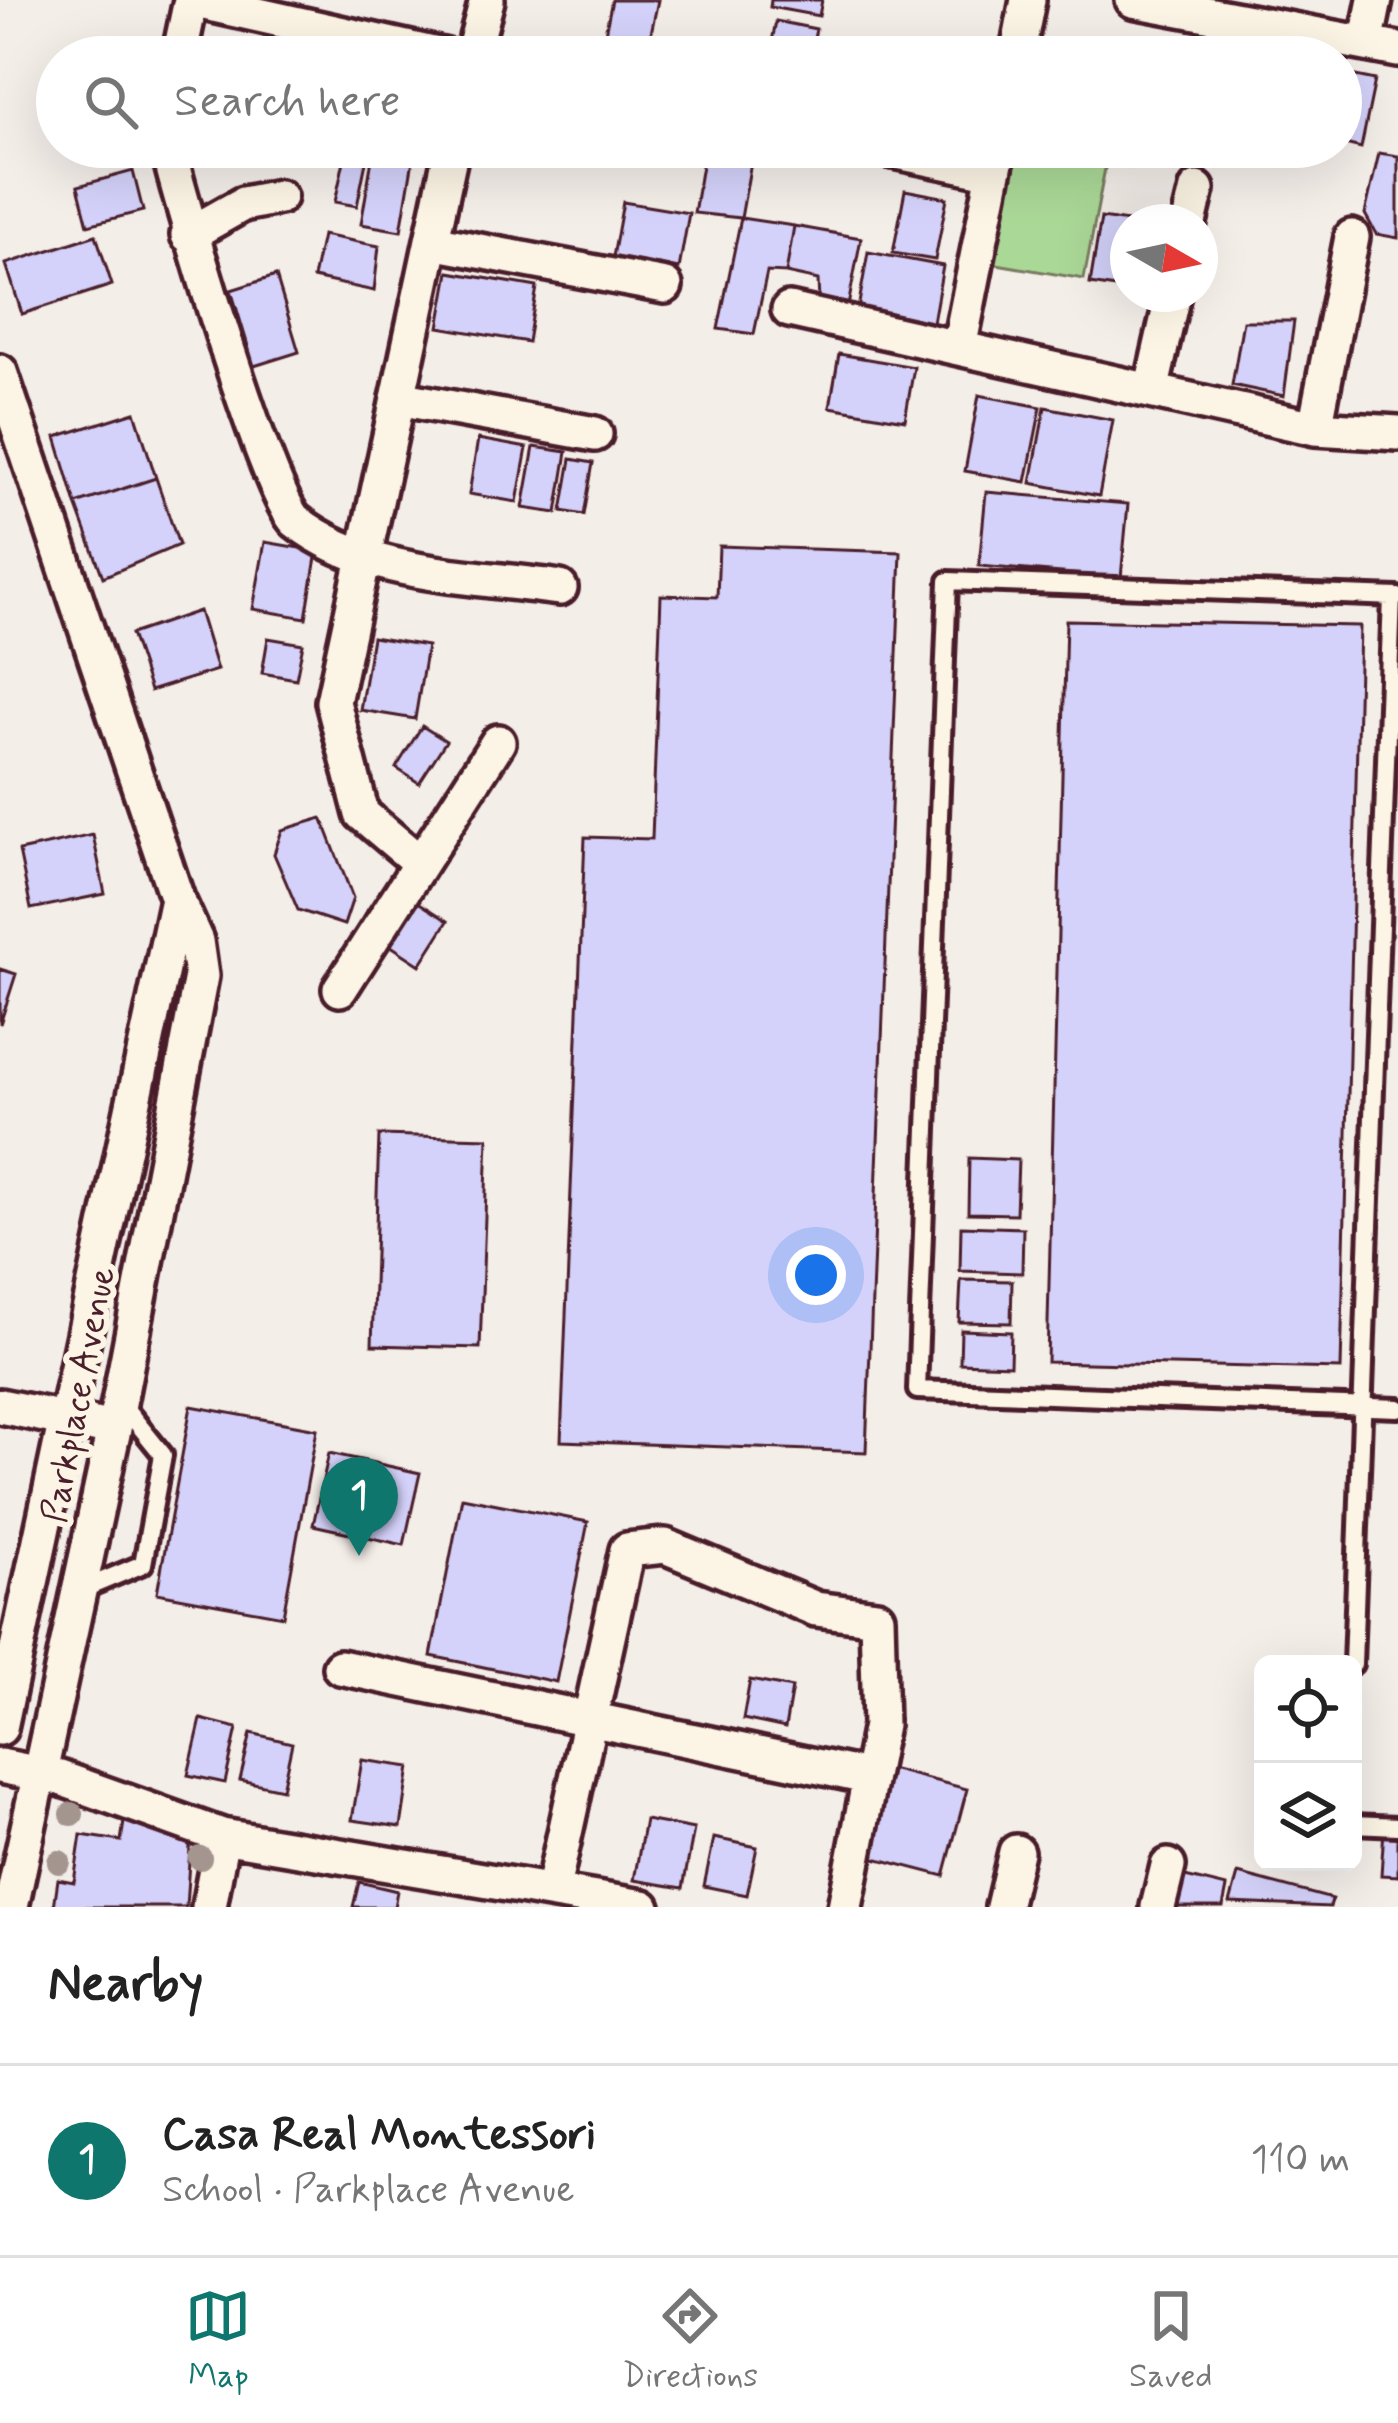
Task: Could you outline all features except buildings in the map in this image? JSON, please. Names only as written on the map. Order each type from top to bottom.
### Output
[{"type":"street","points":[[183,36],[191,0],[353,36]]},
{"type":"street","points":[[478,36],[487,0]]},
{"type":"street","points":[[1021,36],[1028,0]]},
{"type":"street","points":[[1133,0],[1204,6],[1334,36]]},
{"type":"street","points":[[1375,0],[1382,47]]},
{"type":"street","points":[[172,168],[188,235],[291,518],[363,560],[560,588]]},
{"type":"street","points":[[419,862],[362,814],[333,702],[448,168]]},
{"type":"street","points":[[959,348],[994,168]]},
{"type":"street","points":[[188,235],[243,204],[279,197]]},
{"type":"street","points":[[1315,428],[1352,237]]},
{"type":"street","points":[[432,242],[665,286]]},
{"type":"street","points":[[789,310],[1315,428],[1398,433]]},
{"type":"street","points":[[1151,391],[1169,312]]},
{"type":"street","name":"Parkplace Avenue","points":[[0,372],[177,899],[196,941],[202,976],[81,1590],[11,1907]]},
{"type":"street","points":[[398,398],[595,434]]},
{"type":"street","points":[[340,989],[497,742]]},
{"type":"street","name":"Parkplace Avenue","points":[[0,1728],[177,899]]},
{"type":"street","points":[[0,1406],[66,1420],[116,1415]]},
{"type":"street","points":[[553,1888],[627,1550],[664,1546],[816,1609],[877,1617],[880,1725],[845,1907]]},
{"type":"street","points":[[340,1667],[868,1777]]},
{"type":"street","points":[[0,1766],[39,1774],[222,1836],[553,1888],[643,1907]]},
{"type":"street","points":[[209,1907],[222,1836]]},
{"type":"street","points":[[1004,1907],[1016,1852]]},
{"type":"street","points":[[1158,1907],[1168,1866]]},
{"type":"lane","points":[[1353,1655],[1362,1406],[1395,597],[948,581],[917,1390],[1362,1406],[1398,1408]]},
{"type":"lane","points":[[81,1590],[143,1564],[163,1455],[116,1415]]},
{"type":"lane","points":[[1362,1824],[1398,1826]]},
{"type":"green space","points":[[1011,168],[1105,168],[1084,279],[991,263]]},
{"type":"place","name":"Casa Real Montessori","points":[[359,1556]]}]
